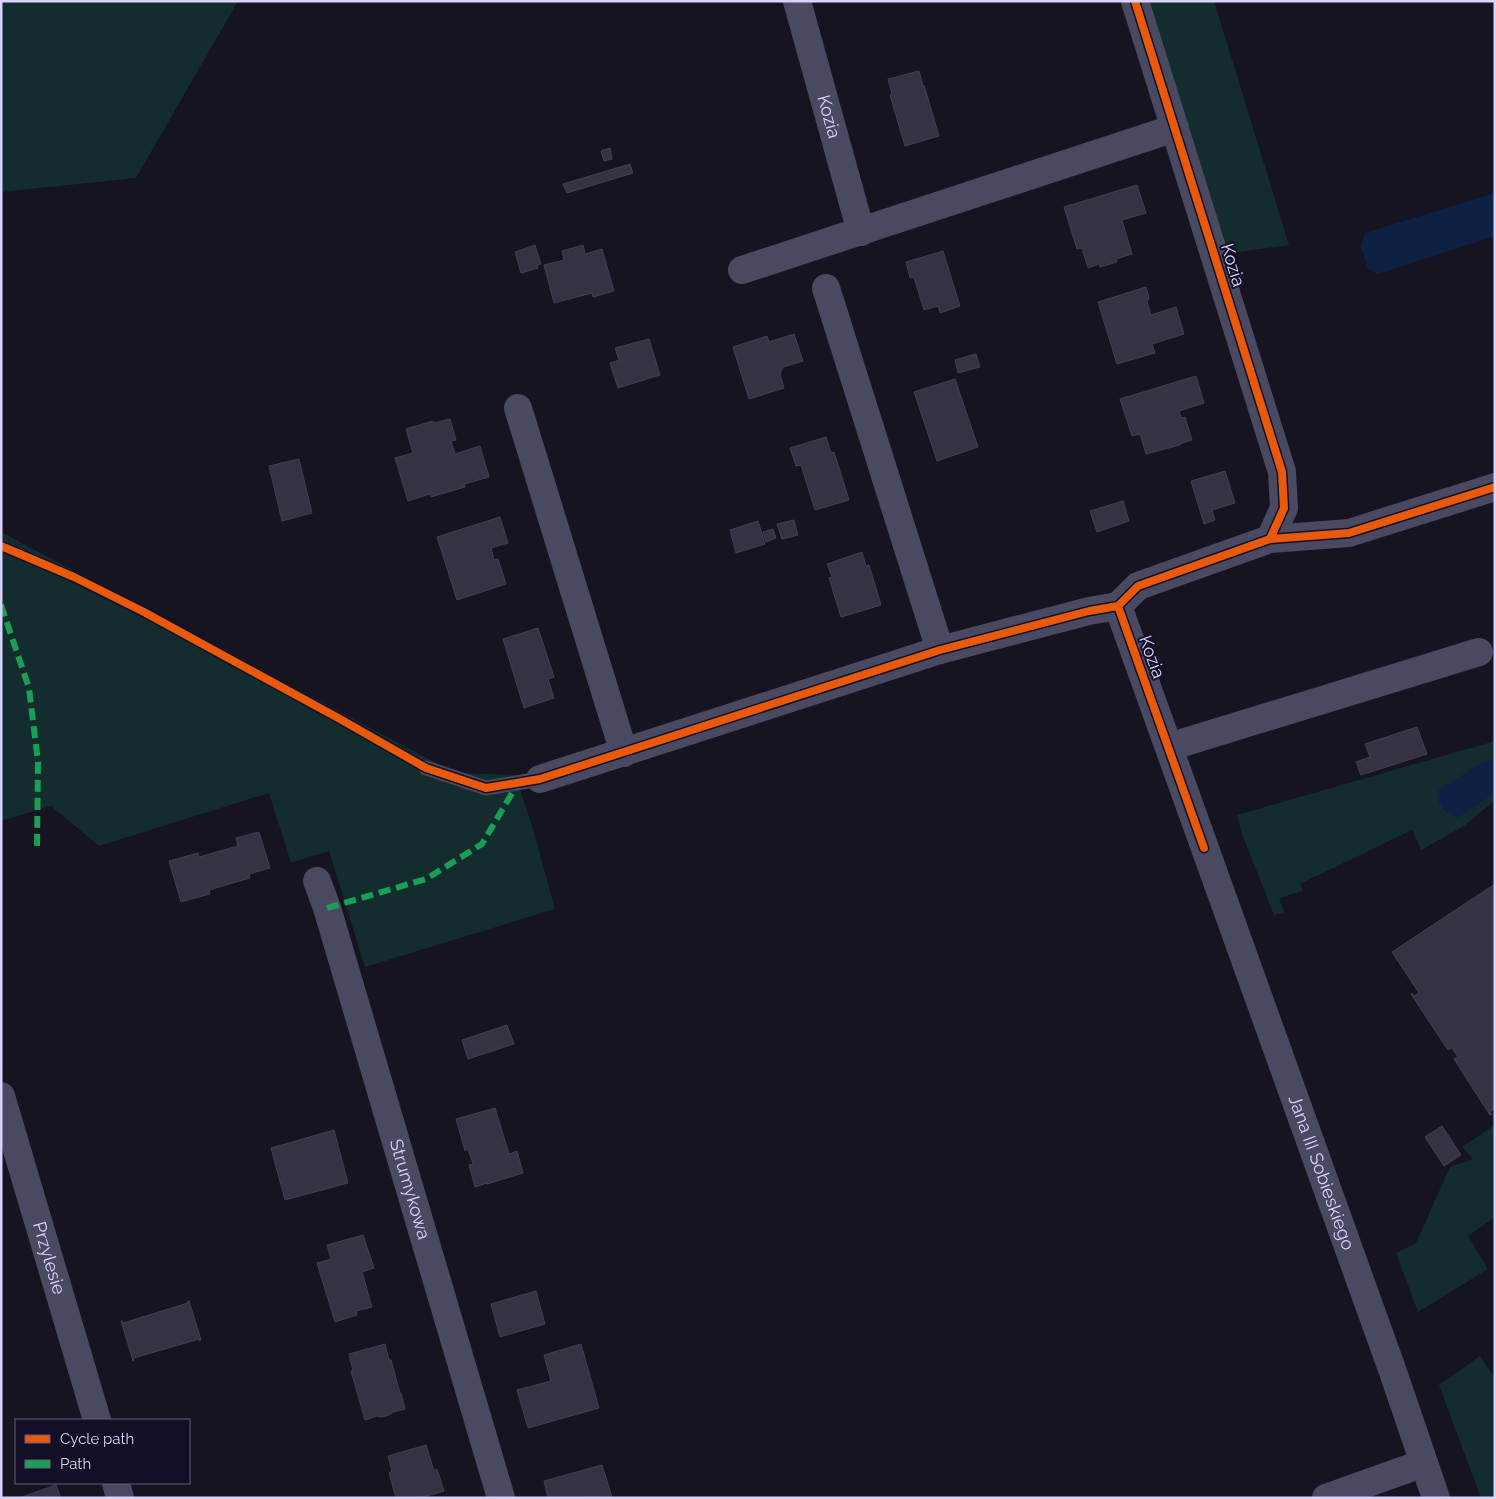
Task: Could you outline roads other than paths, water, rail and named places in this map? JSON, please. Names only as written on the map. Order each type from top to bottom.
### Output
[{"type":"street","name":"Kozia","points":[[797,1],[861,232]]},
{"type":"street","name":"Kozia","points":[[1135,1],[1282,472],[1284,508],[1270,539]]},
{"type":"street","points":[[742,270],[1175,128]]},
{"type":"street","points":[[826,288],[940,650]]},
{"type":"street","points":[[518,408],[624,753]]},
{"type":"street","points":[[540,779],[940,650],[1089,611],[1118,606],[1138,586],[1270,539],[1349,533],[1495,487]]},
{"type":"street","name":"Kozia","points":[[1118,606],[1204,848]]},
{"type":"street","points":[[1169,747],[1479,652]]},
{"type":"street","name":"Jana III Sobieskiego","points":[[1204,848],[1436,1498]]},
{"type":"street","name":"Strumykowa","points":[[318,881],[501,1498]]},
{"type":"street","name":"Przylesie","points":[[1,1096],[97,1419]]},
{"type":"street","points":[[1326,1498],[1424,1463]]},
{"type":"street","points":[[116,1484],[120,1498]]},
{"type":"lane","points":[[426,768],[486,788],[540,779]]},
{"type":"water","points":[[1495,193],[1495,236],[1378,274],[1368,269],[1361,246],[1365,233]]},
{"type":"water","points":[[1494,760],[1495,793],[1459,817],[1454,817],[1446,812],[1438,799],[1439,790],[1484,761]]}]
